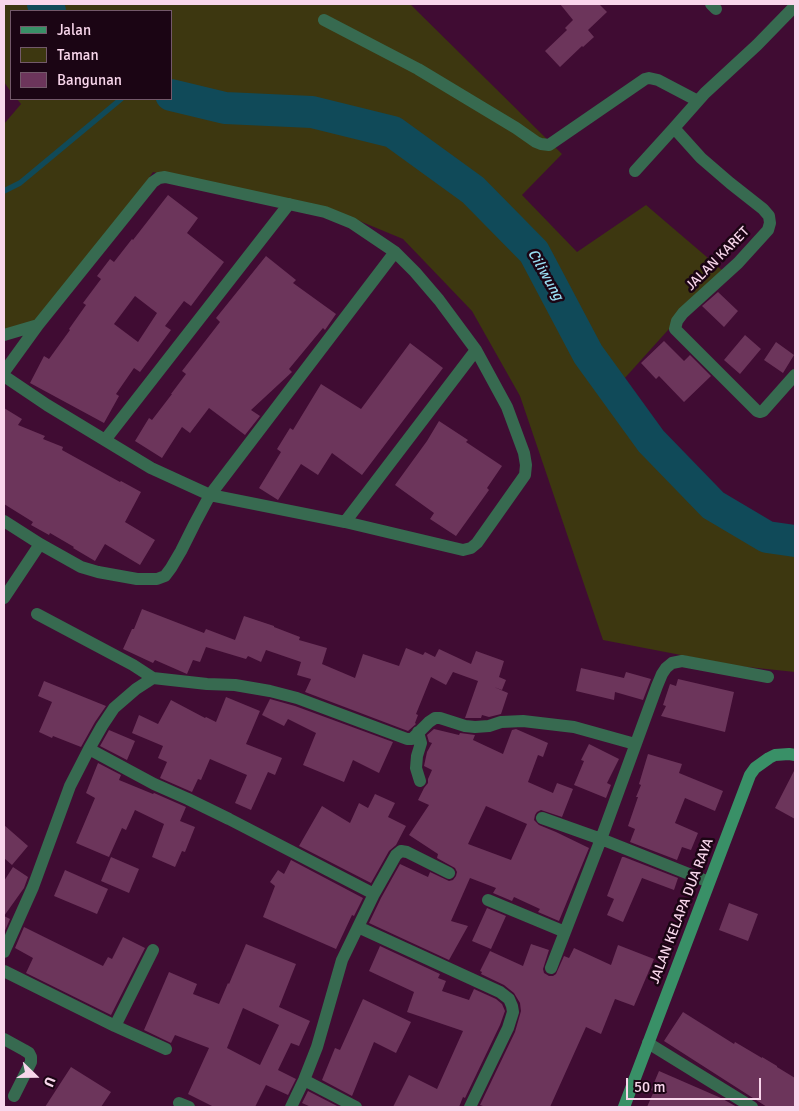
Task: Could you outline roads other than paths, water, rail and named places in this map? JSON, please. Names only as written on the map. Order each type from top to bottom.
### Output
[{"type":"main road","name":"JALAN KELAPA DUA RAYA","points":[[624,1107],[750,775],[755,768],[769,758],[776,755],[795,755]]},
{"type":"street","points":[[635,171],[705,93],[757,45],[795,6]]},
{"type":"street","points":[[324,20],[418,69],[541,144],[549,145],[645,79],[658,80],[698,101]]},
{"type":"street","name":"JALAN KARET","points":[[674,128],[701,158],[764,209],[769,216],[770,223],[768,230],[738,263],[682,313],[676,321],[675,329],[757,411],[763,411],[795,375]]},
{"type":"street","points":[[4,372],[38,325],[153,182],[156,179],[165,177],[325,212],[352,223],[394,252],[415,272],[439,300],[476,350],[507,407],[524,453],[525,475],[477,543],[471,548],[463,550],[345,522],[210,495],[151,468],[47,405],[4,376]]},
{"type":"street","points":[[105,440],[289,204]]},
{"type":"street","points":[[4,522],[82,567],[137,579],[157,579],[165,576],[210,495],[394,252]]},
{"type":"street","points":[[4,335],[38,325]]},
{"type":"street","points":[[345,522],[476,350]]},
{"type":"street","points":[[4,598],[40,544]]},
{"type":"street","points":[[36,614],[118,656],[153,678],[235,685],[297,698],[407,739],[412,739],[435,718],[475,727],[501,722],[523,721],[574,727],[635,744]]},
{"type":"street","points":[[551,968],[601,839],[635,744],[666,668],[672,663],[682,661],[768,677]]},
{"type":"street","points":[[4,952],[33,887],[70,786],[89,749],[114,708],[136,689],[153,678]]},
{"type":"street","points":[[418,732],[421,743],[416,768],[420,781]]},
{"type":"street","points":[[89,749],[154,784],[230,819],[374,894]]},
{"type":"street","points":[[542,818],[601,839],[709,882]]},
{"type":"street","points":[[291,1107],[317,1047],[342,960],[374,894],[398,852],[407,852],[449,873]]},
{"type":"street","points":[[488,900],[565,932]]},
{"type":"street","points":[[358,927],[500,992],[509,998],[513,1012],[508,1028],[470,1107]]},
{"type":"street","points":[[115,1026],[153,950]]},
{"type":"street","points":[[4,971],[166,1049]]},
{"type":"street","points":[[4,1039],[31,1057],[31,1062],[14,1096]]},
{"type":"street","points":[[648,1043],[744,1105]]},
{"type":"street","points":[[304,1080],[356,1107]]},
{"type":"waterway","name":"Ciliwung","points":[[43,4],[49,10]]},
{"type":"waterway","name":"Ciliwung","points":[[172,95],[225,108],[312,112],[393,132],[473,190],[534,252],[588,354],[651,441],[713,505],[767,537],[795,541]]},
{"type":"waterway","points":[[4,191],[20,183],[120,100]]}]
